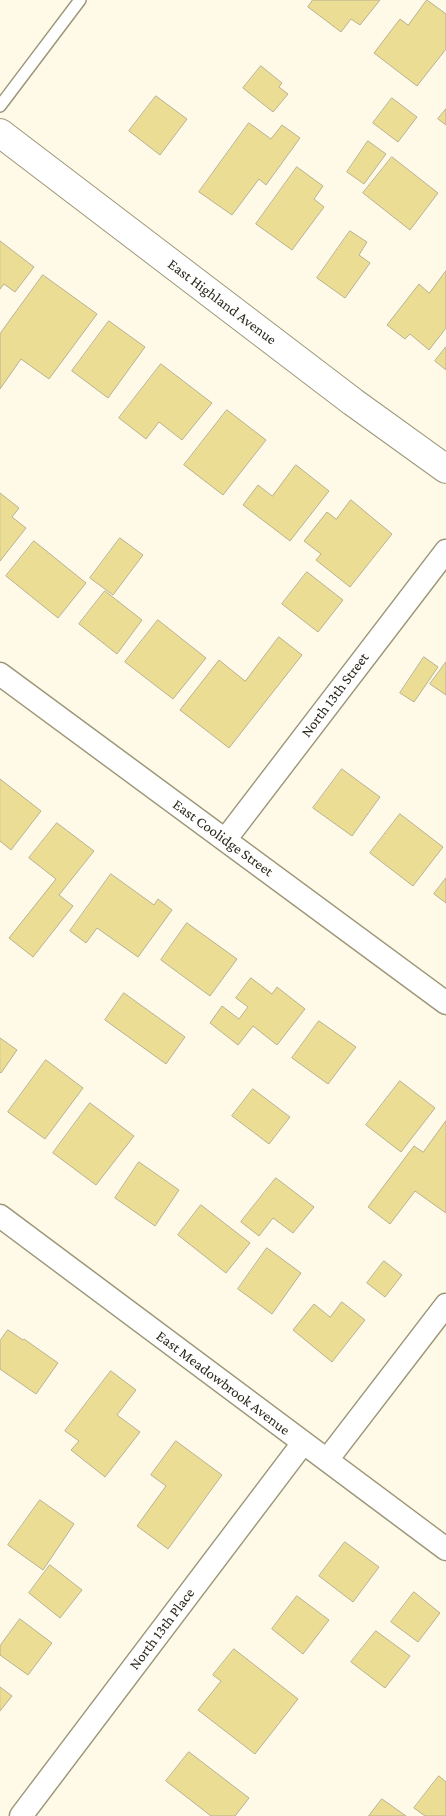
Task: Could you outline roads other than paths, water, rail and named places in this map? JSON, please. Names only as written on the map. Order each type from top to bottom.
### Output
[{"type":"street","name":"East Highland Avenue","points":[[0,133],[345,396],[446,470]]},
{"type":"street","name":"North 13th Street","points":[[225,840],[446,551]]},
{"type":"street","name":"East Coolidge Street","points":[[0,674],[446,1003]]},
{"type":"street","name":"East Meadowbrook Avenue","points":[[0,1216],[446,1549]]},
{"type":"street","points":[[327,1460],[446,1305]]},
{"type":"street","name":"North 13th Place","points":[[21,1816],[303,1443]]},
{"type":"lane","points":[[0,106],[80,0]]}]
